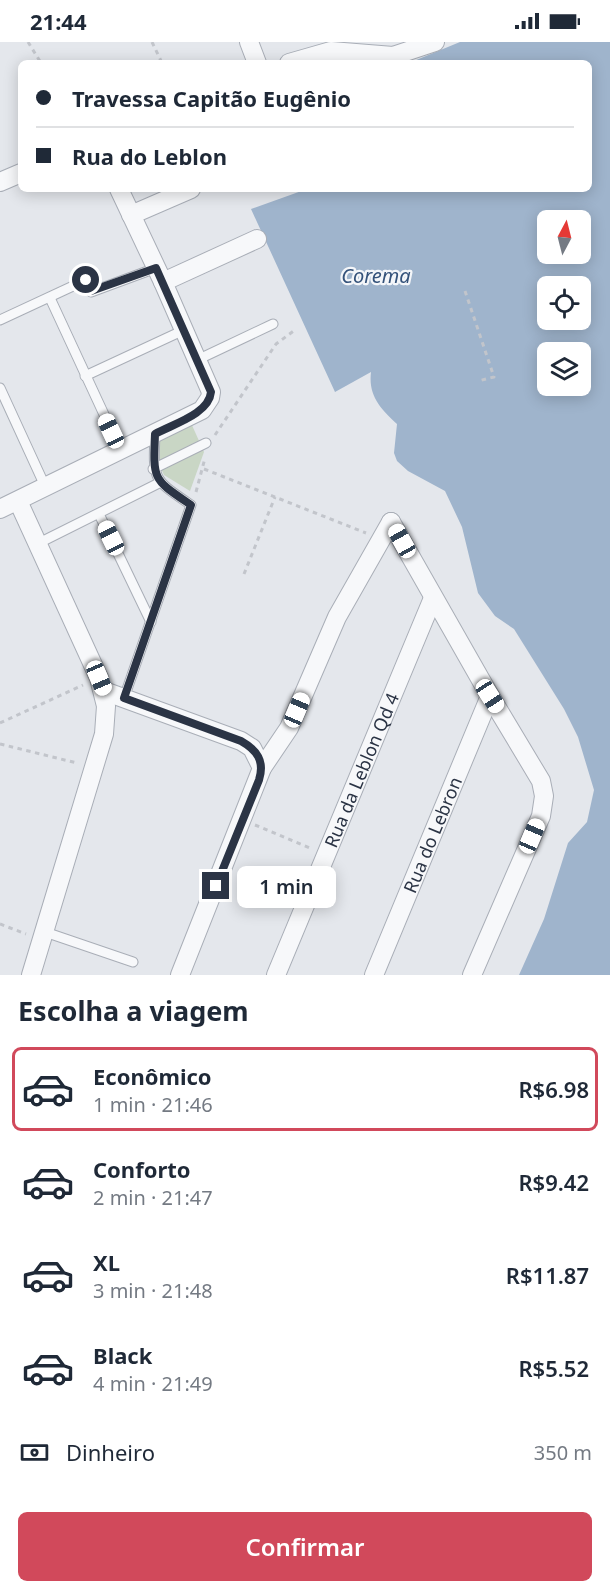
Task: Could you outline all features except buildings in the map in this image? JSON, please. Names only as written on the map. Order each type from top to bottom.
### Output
[{"type":"street","points":[[249,42],[257,60]]},
{"type":"street","points":[[296,60],[330,46],[393,56],[435,42]]},
{"type":"street","points":[[0,182],[18,174]]},
{"type":"street","points":[[0,508],[155,434],[207,405],[211,392],[120,192]]},
{"type":"street","points":[[131,215],[184,192]]},
{"type":"street","points":[[159,275],[257,239]]},
{"type":"street","points":[[18,501],[102,684],[107,720],[95,767],[31,975]]},
{"type":"street","points":[[180,975],[262,768],[289,728],[337,616],[391,522],[490,696],[535,766],[542,781],[544,796],[541,816],[472,975]]},
{"type":"street","name":"Rua da Leblon Qd 4","points":[[276,975],[433,598]]},
{"type":"street","points":[[102,684],[124,698],[241,741],[252,748],[262,768]]},
{"type":"street","name":"Rua do Lebron","points":[[374,975],[490,696]]},
{"type":"lane","points":[[0,320],[86,280],[91,291],[159,275]]},
{"type":"lane","points":[[50,298],[120,449]]},
{"type":"lane","points":[[197,360],[273,324]]},
{"type":"lane","points":[[85,376],[184,330]]},
{"type":"lane","points":[[0,388],[45,486]]},
{"type":"lane","points":[[124,698],[191,505],[159,483],[153,469],[155,434]]},
{"type":"lane","points":[[153,469],[206,443]]},
{"type":"lane","points":[[37,544],[159,483]]},
{"type":"lane","points":[[99,513],[151,622]]},
{"type":"lane","points":[[44,936],[133,963]]},
{"type":"path","points":[[28,42],[39,60]]},
{"type":"path","points":[[152,42],[161,60]]},
{"type":"path","points":[[465,291],[494,377],[478,381]]},
{"type":"path","points":[[191,505],[204,469],[206,443],[215,435],[276,344],[295,330]]},
{"type":"path","points":[[204,469],[381,539]]},
{"type":"path","points":[[244,574],[275,497]]},
{"type":"path","points":[[0,723],[102,684]]},
{"type":"path","points":[[0,744],[95,767]]},
{"type":"path","points":[[243,820],[326,855]]},
{"type":"path","points":[[0,924],[44,936]]},
{"type":"green space","points":[[191,423],[204,452],[190,491],[164,475],[149,443]]},
{"type":"water","name":"Corema","points":[[460,42],[610,42],[610,975],[519,975],[544,919],[568,843],[587,822],[594,790],[578,737],[564,709],[514,629],[495,616],[478,593],[462,527],[445,491],[408,471],[397,461],[394,453],[397,424],[381,407],[374,395],[371,372],[335,392],[251,209],[299,192],[592,192],[592,60],[416,60]]},
{"type":"route","points":[[86,280],[91,291],[156,268],[211,392],[207,405],[202,410],[155,434],[153,469],[159,483],[191,505],[124,698],[241,741],[252,748],[259,757],[262,768],[259,780],[216,886]]}]
